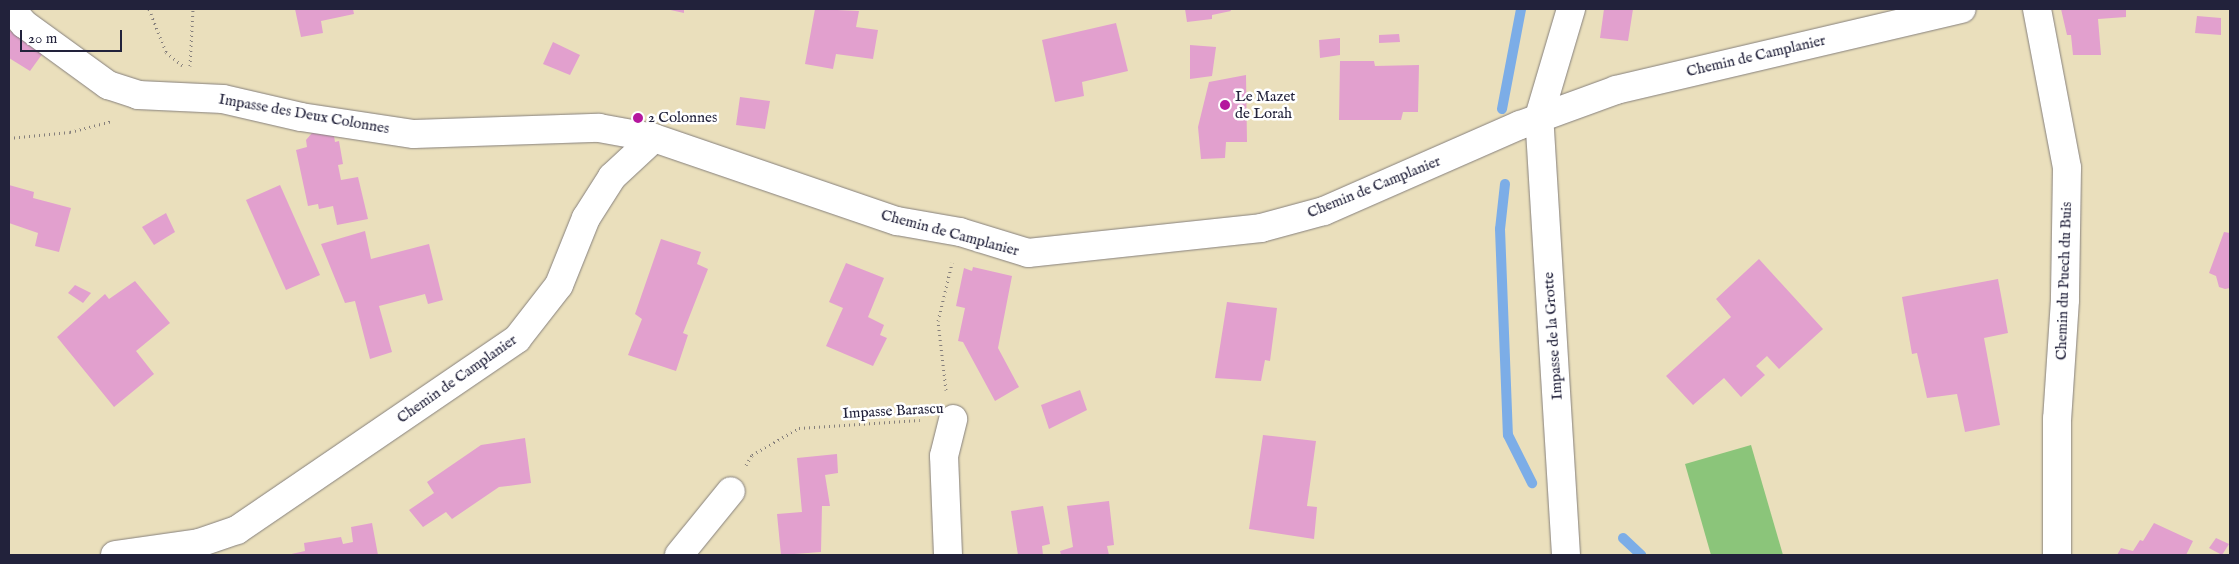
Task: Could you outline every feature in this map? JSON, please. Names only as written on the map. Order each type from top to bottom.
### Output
[{"type":"street","name":"Impasse des Deux Colonnes","points":[[11,9],[24,24],[100,81],[138,95],[223,99],[301,117],[414,134],[599,128],[654,138]]},
{"type":"street","points":[[1539,117],[1572,9]]},
{"type":"street","name":"Chemin de Camplanier","points":[[115,555],[199,543],[237,530],[517,339],[559,285],[586,218],[612,177],[654,138],[897,221],[960,232],[1028,253],[1261,228],[1324,211],[1539,117],[1616,90],[1962,9]]},
{"type":"street","name":"Chemin du Puech du Buis","points":[[2037,9],[2067,168],[2065,300],[2057,419],[2057,555]]},
{"type":"street","name":"Impasse de la Grotte","points":[[1539,117],[1566,555]]},
{"type":"street","points":[[948,555],[944,456],[953,419]]},
{"type":"street","points":[[679,555],[731,491]]},
{"type":"path","points":[[149,9],[166,52],[190,72],[193,9]]},
{"type":"path","points":[[9,138],[70,132],[115,121]]},
{"type":"path","name":"Impasse Barascu","points":[[731,491],[752,456],[799,428],[953,419],[941,365],[938,321],[960,232]]},
{"type":"green space","points":[[1751,445],[1783,555],[1711,555],[1685,464]]},
{"type":"building","points":[[295,9],[353,9],[354,14],[321,21],[323,33],[301,37]]},
{"type":"building","points":[[666,9],[684,9],[684,13]]},
{"type":"building","points":[[815,9],[859,11],[856,27],[878,30],[873,59],[836,54],[833,69],[805,64]]},
{"type":"building","points":[[1185,9],[1230,9],[1231,11],[1212,15],[1212,19],[1187,22]]},
{"type":"building","points":[[1604,9],[1633,9],[1628,41],[1600,38]]},
{"type":"building","points":[[2061,9],[2126,9],[2126,17],[2098,19],[2101,55],[2073,55],[2071,35],[2067,35]]},
{"type":"building","points":[[2197,16],[2221,18],[2221,35],[2195,33]]},
{"type":"building","points":[[1116,23],[1128,71],[1082,82],[1084,96],[1055,102],[1042,40]]},
{"type":"building","points":[[9,30],[43,53],[30,71],[9,58]]},
{"type":"building","points":[[1399,34],[1400,42],[1379,43],[1379,35]]},
{"type":"building","points":[[1340,38],[1340,55],[1320,58],[1319,40]]},
{"type":"building","points":[[553,42],[580,55],[570,75],[543,64]]},
{"type":"building","points":[[1190,45],[1216,47],[1212,76],[1190,79]]},
{"type":"building","points":[[1340,61],[1374,61],[1375,66],[1419,65],[1418,112],[1403,112],[1401,120],[1339,120]]},
{"type":"building","name":"Le Mazet de Lorah","points":[[1246,75],[1247,142],[1226,142],[1225,158],[1201,159],[1198,127],[1209,82]]},
{"type":"building","points":[[740,97],[770,101],[765,129],[736,125]]},
{"type":"building","points":[[333,130],[335,142],[339,141],[343,164],[338,165],[341,180],[358,177],[368,219],[337,225],[333,206],[319,209],[318,204],[308,206],[296,150],[307,147],[306,140],[312,133]]},
{"type":"building","points":[[9,185],[34,192],[33,198],[71,208],[59,252],[35,246],[38,233],[9,223]]},
{"type":"building","points":[[280,185],[320,275],[286,290],[246,200]]},
{"type":"building","points":[[166,213],[175,232],[154,245],[142,227]]},
{"type":"building","points":[[365,231],[371,259],[429,244],[443,300],[428,304],[425,294],[379,306],[392,352],[370,359],[355,301],[345,303],[321,244]]},
{"type":"building","points":[[2224,232],[2230,233],[2230,288],[2225,289],[2219,287],[2216,276],[2209,273]]},
{"type":"building","points":[[661,239],[701,252],[697,264],[708,269],[683,333],[688,335],[676,371],[628,355],[642,319],[635,314]]},
{"type":"building","points":[[1759,259],[1823,329],[1779,369],[1767,356],[1756,366],[1765,375],[1741,397],[1724,378],[1693,405],[1666,376],[1731,317],[1716,299]]},
{"type":"building","points":[[846,263],[884,278],[868,317],[884,325],[880,335],[887,338],[873,366],[826,346],[843,308],[829,302]]},
{"type":"building","points":[[973,267],[1012,276],[998,348],[1019,387],[995,401],[963,342],[958,341],[965,308],[956,306],[964,268],[972,271]]},
{"type":"building","points":[[1998,279],[2008,333],[1984,338],[2000,425],[1965,432],[1957,394],[1927,398],[1917,353],[1912,354],[1902,297]]},
{"type":"building","points":[[135,281],[170,323],[136,351],[154,374],[114,407],[57,337],[105,294],[109,299]]},
{"type":"building","points":[[75,285],[91,293],[83,303],[68,293]]},
{"type":"building","points":[[1227,302],[1277,308],[1270,361],[1265,360],[1261,381],[1215,378]]},
{"type":"building","points":[[1080,390],[1087,410],[1049,429],[1041,405]]},
{"type":"building","points":[[1263,435],[1316,441],[1307,506],[1317,507],[1314,539],[1249,529]]},
{"type":"building","points":[[525,438],[531,483],[499,487],[452,519],[446,512],[423,527],[409,510],[434,493],[427,482],[481,445]]},
{"type":"building","points":[[837,454],[838,473],[825,475],[830,506],[822,506],[821,552],[781,555],[777,514],[802,512],[797,458]]},
{"type":"building","points":[[1109,501],[1114,545],[1107,546],[1109,555],[1061,555],[1060,551],[1073,547],[1067,506]]},
{"type":"building","points":[[1043,506],[1050,544],[1042,546],[1043,555],[1018,555],[1011,511]]},
{"type":"building","points":[[372,523],[378,555],[287,555],[305,551],[304,543],[341,537],[343,544],[353,542],[351,527]]},
{"type":"building","points":[[2154,523],[2193,541],[2186,555],[2117,555],[2121,548],[2133,551],[2140,540],[2143,541]]},
{"type":"building","points":[[2216,538],[2229,544],[2222,555],[2209,548]]},
{"type":"waterway","points":[[1502,109],[1521,9]]},
{"type":"waterway","points":[[1505,184],[1500,229],[1508,435],[1532,483]]},
{"type":"waterway","points":[[1623,538],[1641,555]]},
{"type":"place","name":"Le Mazet de Lorah","points":[[1225,105]]},
{"type":"place","name":"2 Colonnes","points":[[638,118]]}]
